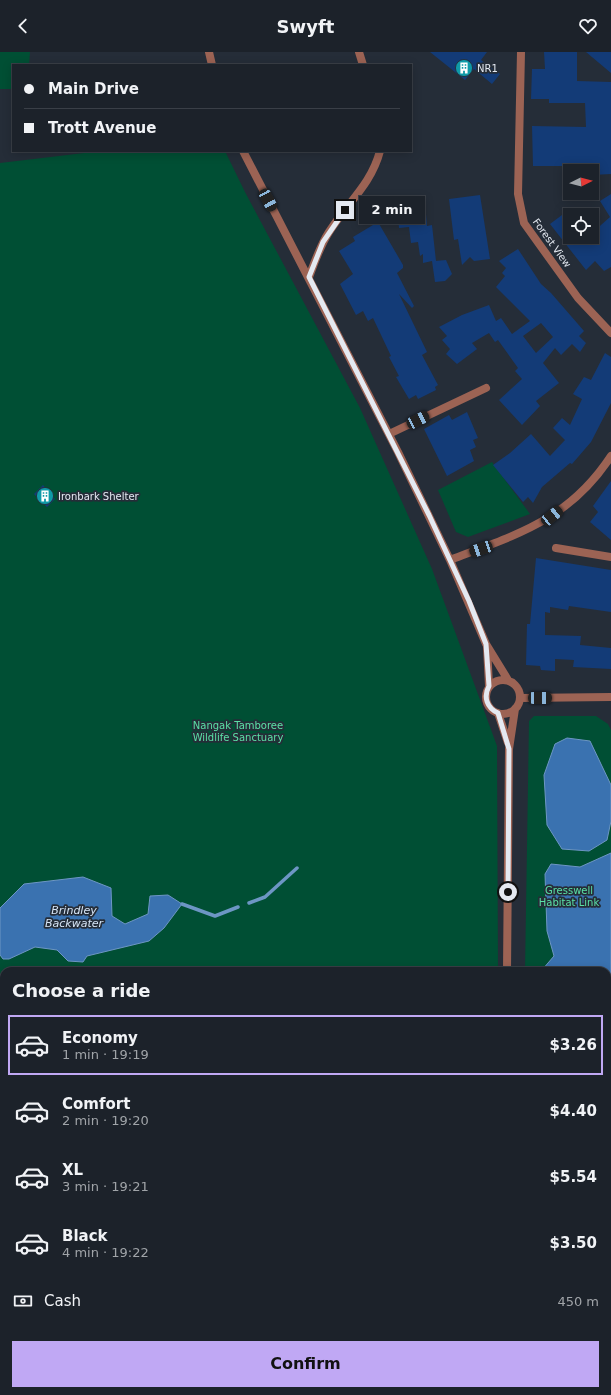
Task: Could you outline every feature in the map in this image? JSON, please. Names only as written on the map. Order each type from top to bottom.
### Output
[{"type":"street","points":[[209,52],[212,64]]},
{"type":"street","points":[[359,52],[363,64]]},
{"type":"street","name":"Forest View","points":[[521,52],[518,194],[524,223],[578,298],[611,333]]},
{"type":"street","points":[[244,152],[389,434],[450,560],[486,644],[508,680],[517,687],[520,698],[515,708],[509,749],[507,967]]},
{"type":"street","points":[[309,277],[323,242],[370,177],[380,152]]},
{"type":"street","points":[[389,434],[486,388]]},
{"type":"street","points":[[450,560],[518,535],[552,516],[581,491],[603,468],[611,456]]},
{"type":"street","points":[[556,548],[611,557]]},
{"type":"street","points":[[486,644],[489,686]]},
{"type":"street","points":[[508,680],[498,680],[489,686],[486,691],[487,702],[493,711],[498,713],[507,713],[515,708]]},
{"type":"street","points":[[520,698],[611,697]]},
{"type":"street","points":[[498,713],[509,749]]},
{"type":"green space","points":[[0,52],[30,52],[29,64],[12,64],[12,89],[0,89]]},
{"type":"green space","name":"Nangak Tamboree Wildlife Sanctuary","points":[[93,152],[225,152],[245,192],[360,408],[432,569],[497,746],[498,967],[0,967],[0,163]]},
{"type":"green space","points":[[492,462],[530,514],[468,537],[456,532],[438,490]]},
{"type":"green space","name":"Gresswell Habitat Link","points":[[534,716],[596,716],[608,724],[611,730],[611,967],[525,967],[529,721]]},
{"type":"water","points":[[567,738],[590,741],[611,785],[611,821],[607,840],[589,851],[562,849],[547,825],[544,775],[555,744]]},
{"type":"water","points":[[611,853],[611,967],[545,967],[554,956],[547,931],[545,874],[551,864],[580,867]]},
{"type":"water","name":"Brindley Backwater","points":[[83,877],[111,888],[112,916],[125,924],[148,914],[150,896],[168,895],[182,904],[164,928],[149,941],[87,956],[83,962],[68,961],[57,950],[35,947],[9,959],[3,959],[0,955],[0,908],[24,884]]},
{"type":"building","name":"NR1","points":[[430,52],[487,52],[481,60],[500,74],[492,84],[474,69],[465,80]]},
{"type":"building","points":[[544,52],[577,52],[577,81],[611,82],[611,174],[599,175],[599,164],[533,166],[532,126],[586,127],[585,103],[549,103],[549,99],[531,99],[532,69],[545,69]]},
{"type":"building","points":[[586,52],[611,52],[611,73]]},
{"type":"building","points":[[611,194],[611,267],[604,271],[595,261],[586,270],[566,244],[599,244],[599,227],[610,217],[600,201]]},
{"type":"building","points":[[480,195],[490,259],[474,261],[470,257],[462,265],[458,239],[454,240],[449,199]]},
{"type":"building","points":[[425,202],[427,226],[432,225],[436,261],[446,260],[452,274],[445,281],[435,282],[432,261],[423,263],[423,254],[420,256],[418,242],[411,243],[409,227],[399,228],[397,205]]},
{"type":"building","points":[[563,214],[563,241],[550,224]]},
{"type":"building","points":[[378,222],[403,265],[403,268],[397,273],[414,306],[412,308],[399,294],[427,352],[422,355],[438,385],[435,387],[436,390],[418,399],[416,395],[409,399],[396,377],[399,376],[389,357],[391,356],[373,318],[368,321],[363,311],[356,315],[340,284],[353,274],[339,251],[355,241],[353,237]]},
{"type":"building","points":[[518,249],[541,284],[551,293],[584,331],[579,336],[586,343],[580,352],[572,344],[561,355],[555,348],[543,363],[559,383],[536,401],[540,406],[522,425],[499,400],[522,379],[515,371],[518,368],[498,340],[495,342],[489,333],[472,343],[477,349],[457,364],[446,354],[450,349],[442,340],[447,336],[439,327],[462,315],[489,305],[496,321],[501,318],[512,334],[530,321],[496,287],[505,276],[502,273],[506,268],[499,261]],"holes":[[[541,323],[553,337],[536,353],[523,336]]]},
{"type":"building","points":[[605,353],[611,357],[611,403],[591,442],[572,464],[570,463],[542,487],[533,503],[528,497],[523,502],[493,465],[510,453],[531,434],[550,456],[565,440],[553,428],[562,418],[570,425],[582,399],[573,394],[584,377],[591,380]]},
{"type":"building","points":[[467,412],[478,438],[473,440],[476,447],[470,450],[474,461],[447,476],[424,429],[449,415],[452,420]]},
{"type":"building","points":[[611,481],[611,540],[590,522],[598,512],[593,506]]},
{"type":"building","name":"Ironbark Shelter","points":[[43,485],[55,499],[47,507],[34,494]]},
{"type":"building","points":[[536,558],[611,570],[611,612],[569,606],[568,610],[550,607],[550,613],[545,612],[545,635],[581,636],[580,645],[611,648],[611,669],[573,667],[574,660],[555,659],[555,671],[541,670],[540,666],[526,665],[527,624],[530,624]]},
{"type":"waterway","points":[[249,903],[265,897],[297,868]]},
{"type":"waterway","points":[[182,904],[215,916],[238,907]]},
{"type":"place","name":"NR1","points":[[464,68]]},
{"type":"place","name":"Ironbark Shelter","points":[[45,496]]},
{"type":"route","points":[[345,210],[323,242],[309,277],[429,515],[469,601],[486,644],[489,686],[486,691],[487,702],[493,711],[498,713],[509,749],[508,892]]}]
